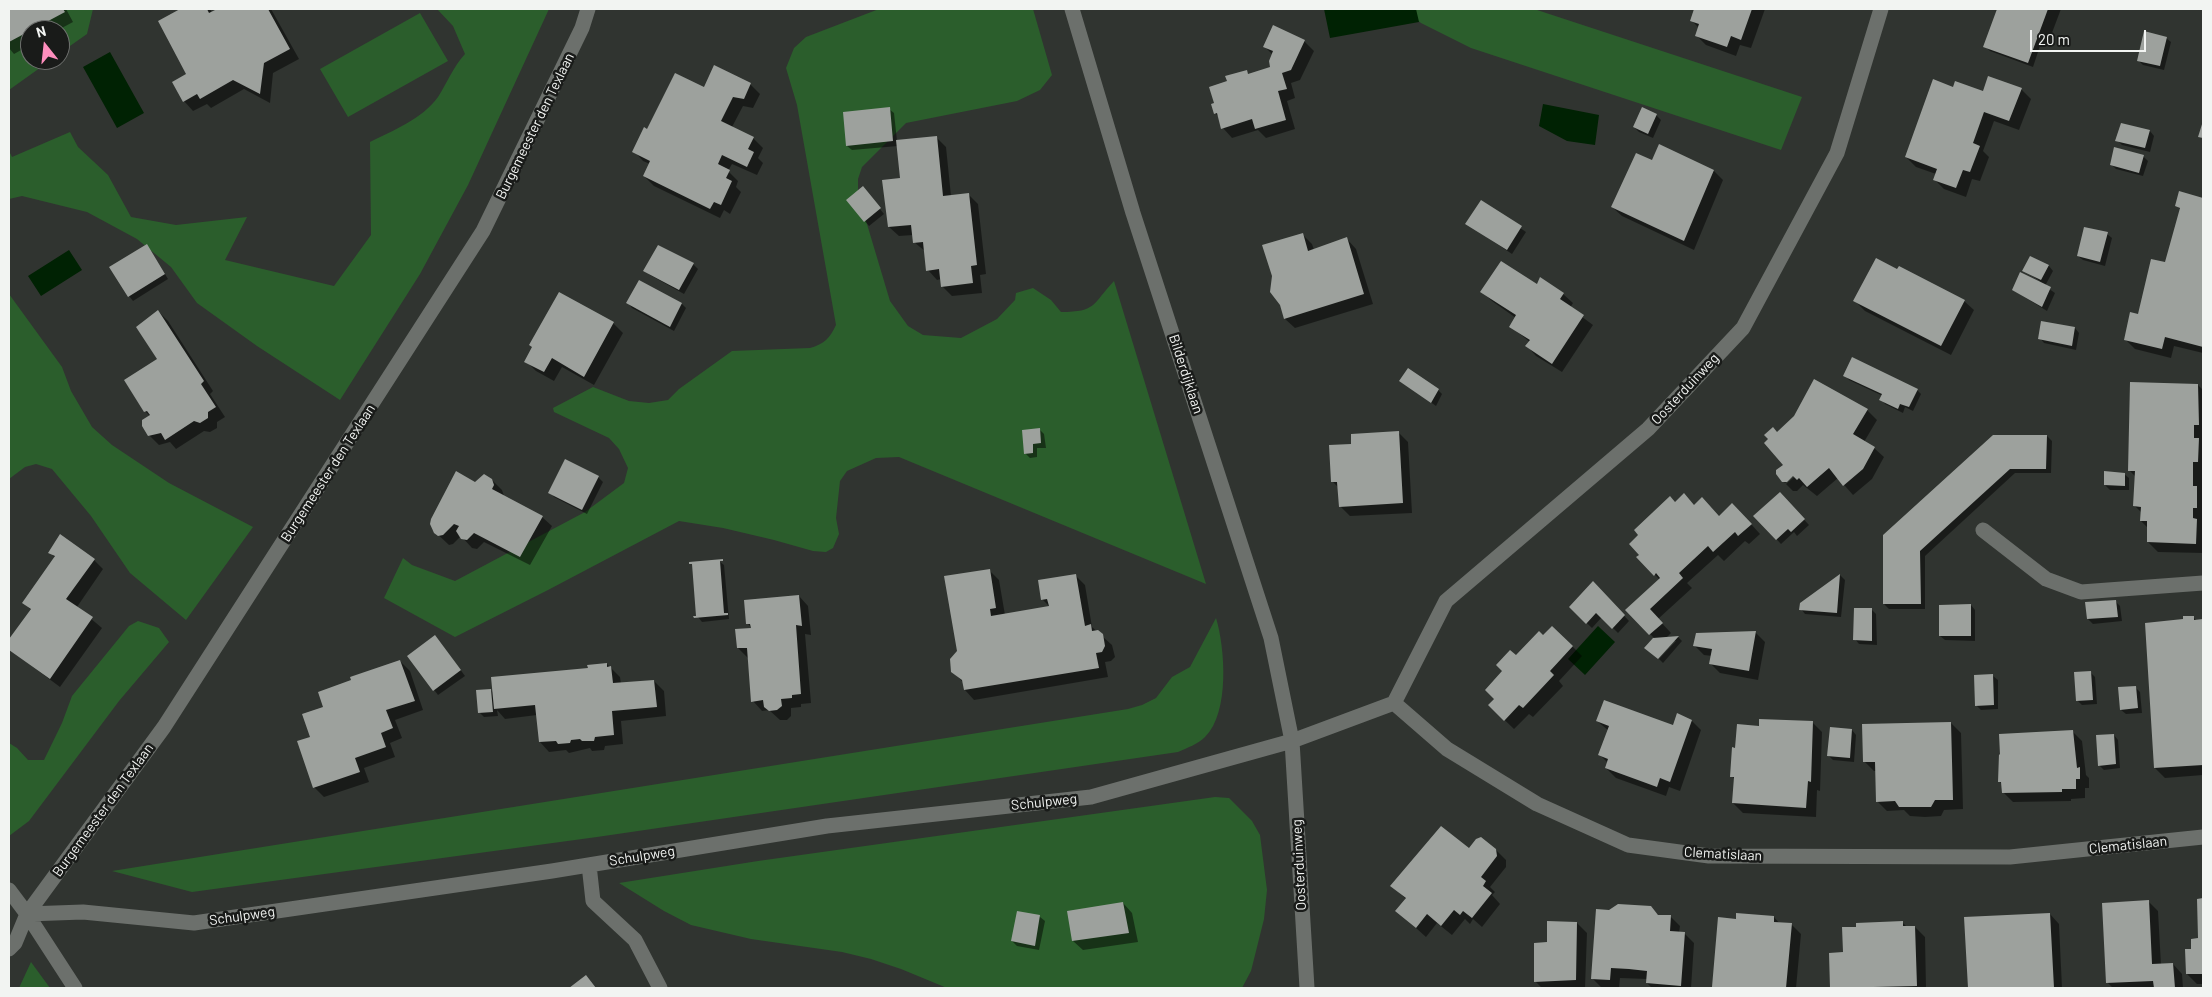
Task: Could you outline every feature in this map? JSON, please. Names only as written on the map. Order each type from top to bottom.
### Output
[{"type":"street","name":"Burgemeester den Texlaan","points":[[28,914],[164,727],[484,231],[582,28],[588,9]]},
{"type":"street","name":"Bilderdijklaan","points":[[1072,9],[1133,213],[1272,638],[1292,741]]},
{"type":"street","name":"Oosterduinweg","points":[[1394,703],[1446,601],[1648,429],[1743,328],[1837,153],[1881,9]]},
{"type":"street","points":[[1983,530],[2046,579],[2081,592],[2203,583]]},
{"type":"street","points":[[1292,741],[1394,703]]},
{"type":"street","name":"Clematislaan","points":[[1394,703],[1448,749],[1537,804],[1628,845],[1709,856],[2010,857],[2203,837]]},
{"type":"street","name":"Schulpweg","points":[[28,914],[83,912],[194,923],[589,865],[827,826],[1091,797],[1292,741]]},
{"type":"street","name":"Oosterduinweg","points":[[1292,741],[1307,988]]},
{"type":"street","points":[[589,865],[594,901],[635,940],[660,988]]},
{"type":"street","points":[[9,890],[28,914],[75,988]]},
{"type":"street","points":[[9,949],[15,943],[28,914]]},
{"type":"shaded area","points":[[9,9],[93,9],[87,34],[70,46],[70,20],[20,20],[20,70],[37,70],[9,90]]},
{"type":"shaded area","points":[[437,9],[549,9],[468,185],[420,274],[340,400],[257,346],[197,303],[171,267],[137,239],[87,212],[22,196],[9,199],[9,151],[12,157],[70,132],[78,147],[108,175],[131,217],[176,225],[247,217],[225,260],[334,286],[371,235],[370,142],[424,112],[438,97],[465,54],[453,26]]},
{"type":"shaded area","points":[[879,9],[1033,9],[1052,75],[1040,90],[1017,101],[906,123],[862,167],[858,179],[858,194],[890,301],[908,326],[923,335],[961,338],[997,319],[1015,300],[1016,293],[1033,288],[1051,300],[1061,312],[1073,312],[1093,305],[1114,281],[1206,584],[899,457],[876,458],[847,471],[840,481],[836,518],[839,534],[833,548],[826,552],[813,551],[723,528],[679,521],[455,637],[384,598],[403,558],[412,565],[455,581],[585,512],[624,483],[628,468],[619,449],[609,438],[554,412],[553,408],[593,387],[629,401],[649,403],[668,400],[679,389],[732,351],[810,348],[819,345],[829,337],[836,325],[797,105],[786,68],[794,48],[806,37]]},
{"type":"shaded area","points":[[1324,9],[1416,9],[1419,22],[1330,38]]},
{"type":"shaded area","points":[[1404,9],[1534,9],[1802,97],[1781,150],[1471,48],[1421,23]]},
{"type":"shaded area","points":[[420,13],[448,61],[348,117],[320,69]]},
{"type":"shaded area","points":[[110,52],[144,113],[117,128],[83,67]]},
{"type":"shaded area","points":[[1543,104],[1599,115],[1595,145],[1567,141],[1539,126]]},
{"type":"shaded area","points":[[69,250],[82,270],[41,296],[28,276]]},
{"type":"shaded area","points":[[9,294],[62,367],[71,391],[92,427],[112,445],[169,483],[253,527],[186,620],[130,573],[91,516],[52,469],[36,464],[25,467],[9,479]]},
{"type":"shaded area","points":[[1216,618],[1222,645],[1223,662],[1222,696],[1219,712],[1213,726],[1205,737],[1196,744],[1178,752],[597,837],[192,892],[112,871],[1128,709],[1156,698],[1172,677],[1190,667]]},
{"type":"shaded area","points":[[138,621],[159,628],[169,642],[119,701],[29,821],[9,836],[9,743],[17,748],[28,760],[44,760],[62,723],[72,696],[129,626]]},
{"type":"shaded area","points":[[1598,626],[1615,642],[1585,675],[1568,659]]},
{"type":"shaded area","points":[[1215,797],[1229,798],[1252,821],[1260,835],[1267,890],[1264,919],[1251,971],[1242,988],[947,988],[871,959],[842,952],[751,939],[691,925],[664,911],[619,883],[758,861]]},
{"type":"shaded area","points":[[31,962],[50,988],[19,988]]},
{"type":"building","points":[[9,9],[63,9],[65,12],[50,20],[20,20],[20,36],[9,42]]},
{"type":"building","points":[[180,9],[207,9],[209,13],[217,9],[268,9],[290,49],[264,63],[260,94],[233,80],[200,99],[197,94],[183,102],[172,82],[186,74],[158,21]]},
{"type":"building","points":[[1694,9],[1752,9],[1741,40],[1731,36],[1727,47],[1695,36],[1699,24],[1690,21]]},
{"type":"building","points":[[1997,9],[2048,9],[2028,63],[1983,47]]},
{"type":"building","points":[[1273,25],[1305,40],[1291,70],[1282,73],[1287,89],[1278,91],[1286,120],[1255,129],[1252,119],[1221,129],[1217,113],[1214,114],[1211,104],[1214,103],[1209,87],[1227,81],[1225,76],[1247,70],[1248,74],[1270,67],[1269,61],[1273,51],[1263,47]]},
{"type":"building","points":[[2144,31],[2167,37],[2160,66],[2137,61]]},
{"type":"building","points":[[714,65],[751,83],[744,99],[733,97],[721,121],[754,137],[748,149],[754,152],[747,167],[722,155],[718,164],[730,170],[726,178],[732,181],[721,205],[714,202],[710,209],[643,176],[650,161],[632,152],[644,127],[647,129],[675,73],[704,87]]},
{"type":"building","points":[[1988,76],[2022,88],[2009,121],[1984,112],[1973,143],[1980,146],[1970,172],[1963,170],[1956,188],[1933,180],[1937,169],[1905,157],[1933,79],[1953,87],[1955,81],[1983,91]]},
{"type":"building","points":[[890,107],[893,141],[846,146],[843,112]]},
{"type":"building","points":[[1642,107],[1657,114],[1648,134],[1633,127]]},
{"type":"building","points":[[2203,121],[2203,138],[2198,137]]},
{"type":"building","points":[[2121,123],[2150,130],[2145,148],[2115,141]]},
{"type":"building","points":[[937,136],[943,196],[969,193],[977,265],[971,266],[973,283],[941,287],[939,269],[926,271],[923,242],[913,243],[911,225],[888,227],[882,180],[900,178],[896,140]]},
{"type":"building","points":[[1659,144],[1714,170],[1684,241],[1611,207],[1636,153],[1652,160]]},
{"type":"building","points":[[2114,147],[2144,155],[2139,173],[2110,165]]},
{"type":"building","points":[[863,186],[881,208],[864,222],[846,200]]},
{"type":"building","points":[[2179,191],[2203,198],[2203,347],[2165,337],[2162,349],[2124,340],[2130,312],[2138,314],[2151,259],[2165,262],[2180,208],[2175,206]]},
{"type":"building","points":[[1481,200],[1522,226],[1507,250],[1465,224]]},
{"type":"building","points":[[2084,227],[2108,232],[2100,262],[2077,256]]},
{"type":"building","points":[[1303,233],[1308,251],[1347,237],[1364,294],[1284,319],[1280,305],[1270,292],[1272,276],[1262,245]]},
{"type":"building","points":[[147,244],[165,274],[128,297],[109,267]]},
{"type":"building","points":[[658,245],[694,263],[679,290],[643,271]]},
{"type":"building","points":[[2030,256],[2049,265],[2041,280],[2022,271]]},
{"type":"building","points":[[1876,258],[1897,269],[1899,266],[1965,300],[1941,346],[1853,301]]},
{"type":"building","points":[[1501,261],[1537,284],[1540,277],[1564,293],[1560,299],[1584,315],[1552,364],[1525,346],[1530,340],[1509,327],[1516,315],[1480,292]]},
{"type":"building","points":[[2020,272],[2051,287],[2042,307],[2012,290]]},
{"type":"building","points":[[639,280],[682,303],[670,327],[626,303]]},
{"type":"building","points":[[559,292],[614,322],[584,377],[552,358],[544,372],[524,362],[532,347],[529,345]]},
{"type":"building","points":[[158,310],[204,381],[201,384],[216,407],[208,412],[208,418],[200,423],[194,421],[165,440],[161,433],[148,436],[142,426],[142,420],[150,415],[147,411],[144,412],[124,380],[157,359],[136,327]]},
{"type":"building","points":[[2041,321],[2075,327],[2072,346],[2038,339]]},
{"type":"building","points":[[1852,357],[1918,389],[1909,407],[1900,404],[1898,409],[1879,400],[1882,394],[1843,376]]},
{"type":"building","points":[[1408,368],[1439,389],[1431,403],[1399,381]]},
{"type":"building","points":[[1814,379],[1868,409],[1853,434],[1875,447],[1863,469],[1843,486],[1829,468],[1807,487],[1799,478],[1797,480],[1793,476],[1787,482],[1782,482],[1776,474],[1776,470],[1783,465],[1764,443],[1768,439],[1764,435],[1773,427],[1777,432],[1794,416]]},
{"type":"building","points":[[2130,382],[2198,384],[2199,425],[2194,425],[2194,438],[2199,438],[2198,462],[2193,462],[2193,486],[2197,486],[2197,508],[2193,508],[2193,518],[2197,519],[2196,544],[2147,542],[2147,521],[2140,521],[2141,507],[2133,506],[2135,471],[2128,471]]},
{"type":"building","points":[[1040,428],[1041,443],[1033,444],[1033,453],[1024,454],[1022,430]]},
{"type":"building","points":[[1399,431],[1403,503],[1339,507],[1337,482],[1331,482],[1329,445],[1351,444],[1351,434]]},
{"type":"building","points":[[1993,435],[2047,435],[2046,469],[2010,469],[1920,551],[1921,604],[1883,604],[1883,535]]},
{"type":"building","points":[[565,459],[599,476],[582,510],[548,493]]},
{"type":"building","points":[[456,471],[475,482],[484,474],[492,479],[494,485],[492,489],[543,516],[520,557],[474,533],[467,540],[461,539],[456,531],[459,526],[454,524],[443,535],[438,536],[434,533],[430,524],[431,519]]},
{"type":"building","points":[[2104,471],[2125,473],[2125,486],[2104,485]]},
{"type":"building","points":[[1780,492],[1805,519],[1791,532],[1788,529],[1776,540],[1753,516]]},
{"type":"building","points":[[1684,493],[1694,505],[1702,497],[1719,516],[1732,503],[1752,524],[1738,536],[1735,532],[1713,552],[1708,546],[1679,573],[1683,578],[1650,609],[1663,623],[1649,635],[1625,610],[1660,578],[1656,573],[1654,576],[1636,557],[1639,555],[1629,544],[1638,535],[1634,530],[1670,496],[1675,502]]},
{"type":"building","points":[[60,534],[95,559],[66,599],[93,617],[50,679],[9,650],[9,639],[31,609],[22,603],[55,556],[48,553]]},
{"type":"building","points":[[723,559],[723,561],[720,561],[724,613],[728,613],[728,615],[694,618],[693,616],[696,616],[692,564],[689,564],[689,562]]},
{"type":"building","points":[[990,569],[996,608],[990,609],[991,616],[1049,606],[1047,599],[1041,600],[1038,580],[1076,574],[1085,626],[1091,624],[1092,631],[1098,630],[1103,634],[1105,646],[1102,652],[1096,653],[1099,668],[964,690],[962,680],[951,672],[950,659],[957,651],[944,576]]},
{"type":"building","points":[[1840,574],[1837,613],[1799,610],[1800,603]]},
{"type":"building","points":[[1593,581],[1625,615],[1612,629],[1596,613],[1586,624],[1569,607]]},
{"type":"building","points":[[799,595],[802,626],[796,625],[801,694],[792,695],[792,698],[781,699],[782,706],[777,710],[769,711],[764,707],[763,700],[751,702],[747,648],[737,648],[735,629],[751,628],[750,624],[746,624],[744,600]]},
{"type":"building","points":[[2116,600],[2118,617],[2087,619],[2085,602]]},
{"type":"building","points":[[1971,604],[1971,636],[1939,636],[1939,605]]},
{"type":"building","points":[[1854,608],[1872,608],[1872,641],[1853,640]]},
{"type":"building","points":[[2183,616],[2194,616],[2194,620],[2203,619],[2203,765],[2154,768],[2145,623],[2183,619]]},
{"type":"building","points":[[1552,626],[1573,646],[1550,671],[1554,675],[1523,708],[1519,705],[1504,721],[1488,705],[1494,699],[1485,690],[1502,671],[1496,665],[1510,650],[1516,655],[1539,631],[1543,635]]},
{"type":"building","points":[[1756,631],[1749,671],[1709,664],[1712,649],[1693,646],[1696,633]]},
{"type":"building","points":[[435,635],[461,670],[433,691],[407,656]]},
{"type":"building","points":[[1679,636],[1658,659],[1644,648],[1653,638]]},
{"type":"building","points":[[400,660],[415,701],[386,710],[393,728],[381,733],[386,747],[355,758],[360,772],[313,788],[297,741],[310,737],[302,714],[323,707],[318,692],[351,680],[350,677]]},
{"type":"building","points":[[607,663],[607,667],[611,666],[613,683],[654,680],[657,707],[612,711],[614,735],[595,737],[594,741],[582,741],[580,739],[571,740],[570,743],[558,744],[556,741],[539,742],[535,705],[494,709],[491,677],[588,668],[587,665]]},
{"type":"building","points":[[2091,671],[2093,700],[2076,701],[2074,672]]},
{"type":"building","points":[[1993,674],[1994,705],[1975,706],[1974,675]]},
{"type":"building","points":[[2136,686],[2138,708],[2120,710],[2118,687]]},
{"type":"building","points":[[491,689],[493,712],[478,713],[476,690]]},
{"type":"building","points":[[1604,700],[1673,725],[1677,713],[1692,720],[1670,782],[1660,778],[1657,787],[1605,768],[1608,759],[1598,755],[1609,726],[1596,721]]},
{"type":"building","points":[[1759,719],[1813,721],[1811,782],[1808,781],[1806,808],[1732,803],[1734,777],[1730,777],[1732,747],[1735,748],[1737,724],[1759,726]]},
{"type":"building","points":[[1951,722],[1953,800],[1935,800],[1931,807],[1899,807],[1895,801],[1876,802],[1875,762],[1863,762],[1862,724]]},
{"type":"building","points":[[1830,727],[1852,729],[1850,758],[1827,756]]},
{"type":"building","points":[[2073,730],[2077,768],[2080,767],[2080,779],[2076,779],[2076,789],[2062,789],[2062,792],[2002,793],[2001,782],[1998,782],[1999,734]]},
{"type":"building","points":[[2114,734],[2116,764],[2098,766],[2096,735]]},
{"type":"building","points":[[1441,826],[1469,848],[1476,839],[1481,837],[1496,849],[1497,856],[1481,877],[1486,881],[1483,886],[1492,893],[1472,918],[1463,911],[1460,915],[1454,910],[1441,926],[1427,914],[1416,928],[1395,911],[1406,898],[1390,886]]},
{"type":"building","points":[[2203,898],[2203,974],[2186,974],[2185,949],[2191,949],[2191,939],[2198,938],[2197,899]]},
{"type":"building","points":[[2149,900],[2152,964],[2173,963],[2175,988],[2154,988],[2153,981],[2106,983],[2102,903]]},
{"type":"building","points":[[1123,902],[1129,933],[1072,941],[1067,911]]},
{"type":"building","points":[[1618,904],[1651,906],[1658,915],[1671,915],[1670,931],[1685,932],[1681,986],[1646,983],[1647,971],[1629,969],[1611,968],[1610,980],[1591,979],[1596,909],[1609,910]]},
{"type":"building","points":[[1017,911],[1040,915],[1035,946],[1011,941]]},
{"type":"building","points":[[1736,913],[1774,916],[1774,922],[1792,923],[1786,988],[1712,987],[1718,917],[1736,919]]},
{"type":"building","points":[[2050,913],[2054,988],[1968,988],[1964,917]]},
{"type":"building","points":[[1547,921],[1577,922],[1576,980],[1534,982],[1534,943],[1547,942]]},
{"type":"building","points":[[1903,921],[1903,926],[1915,926],[1917,986],[1830,988],[1829,953],[1843,952],[1842,927],[1856,927],[1856,923]]},
{"type":"building","points":[[586,975],[596,988],[569,988]]}]
